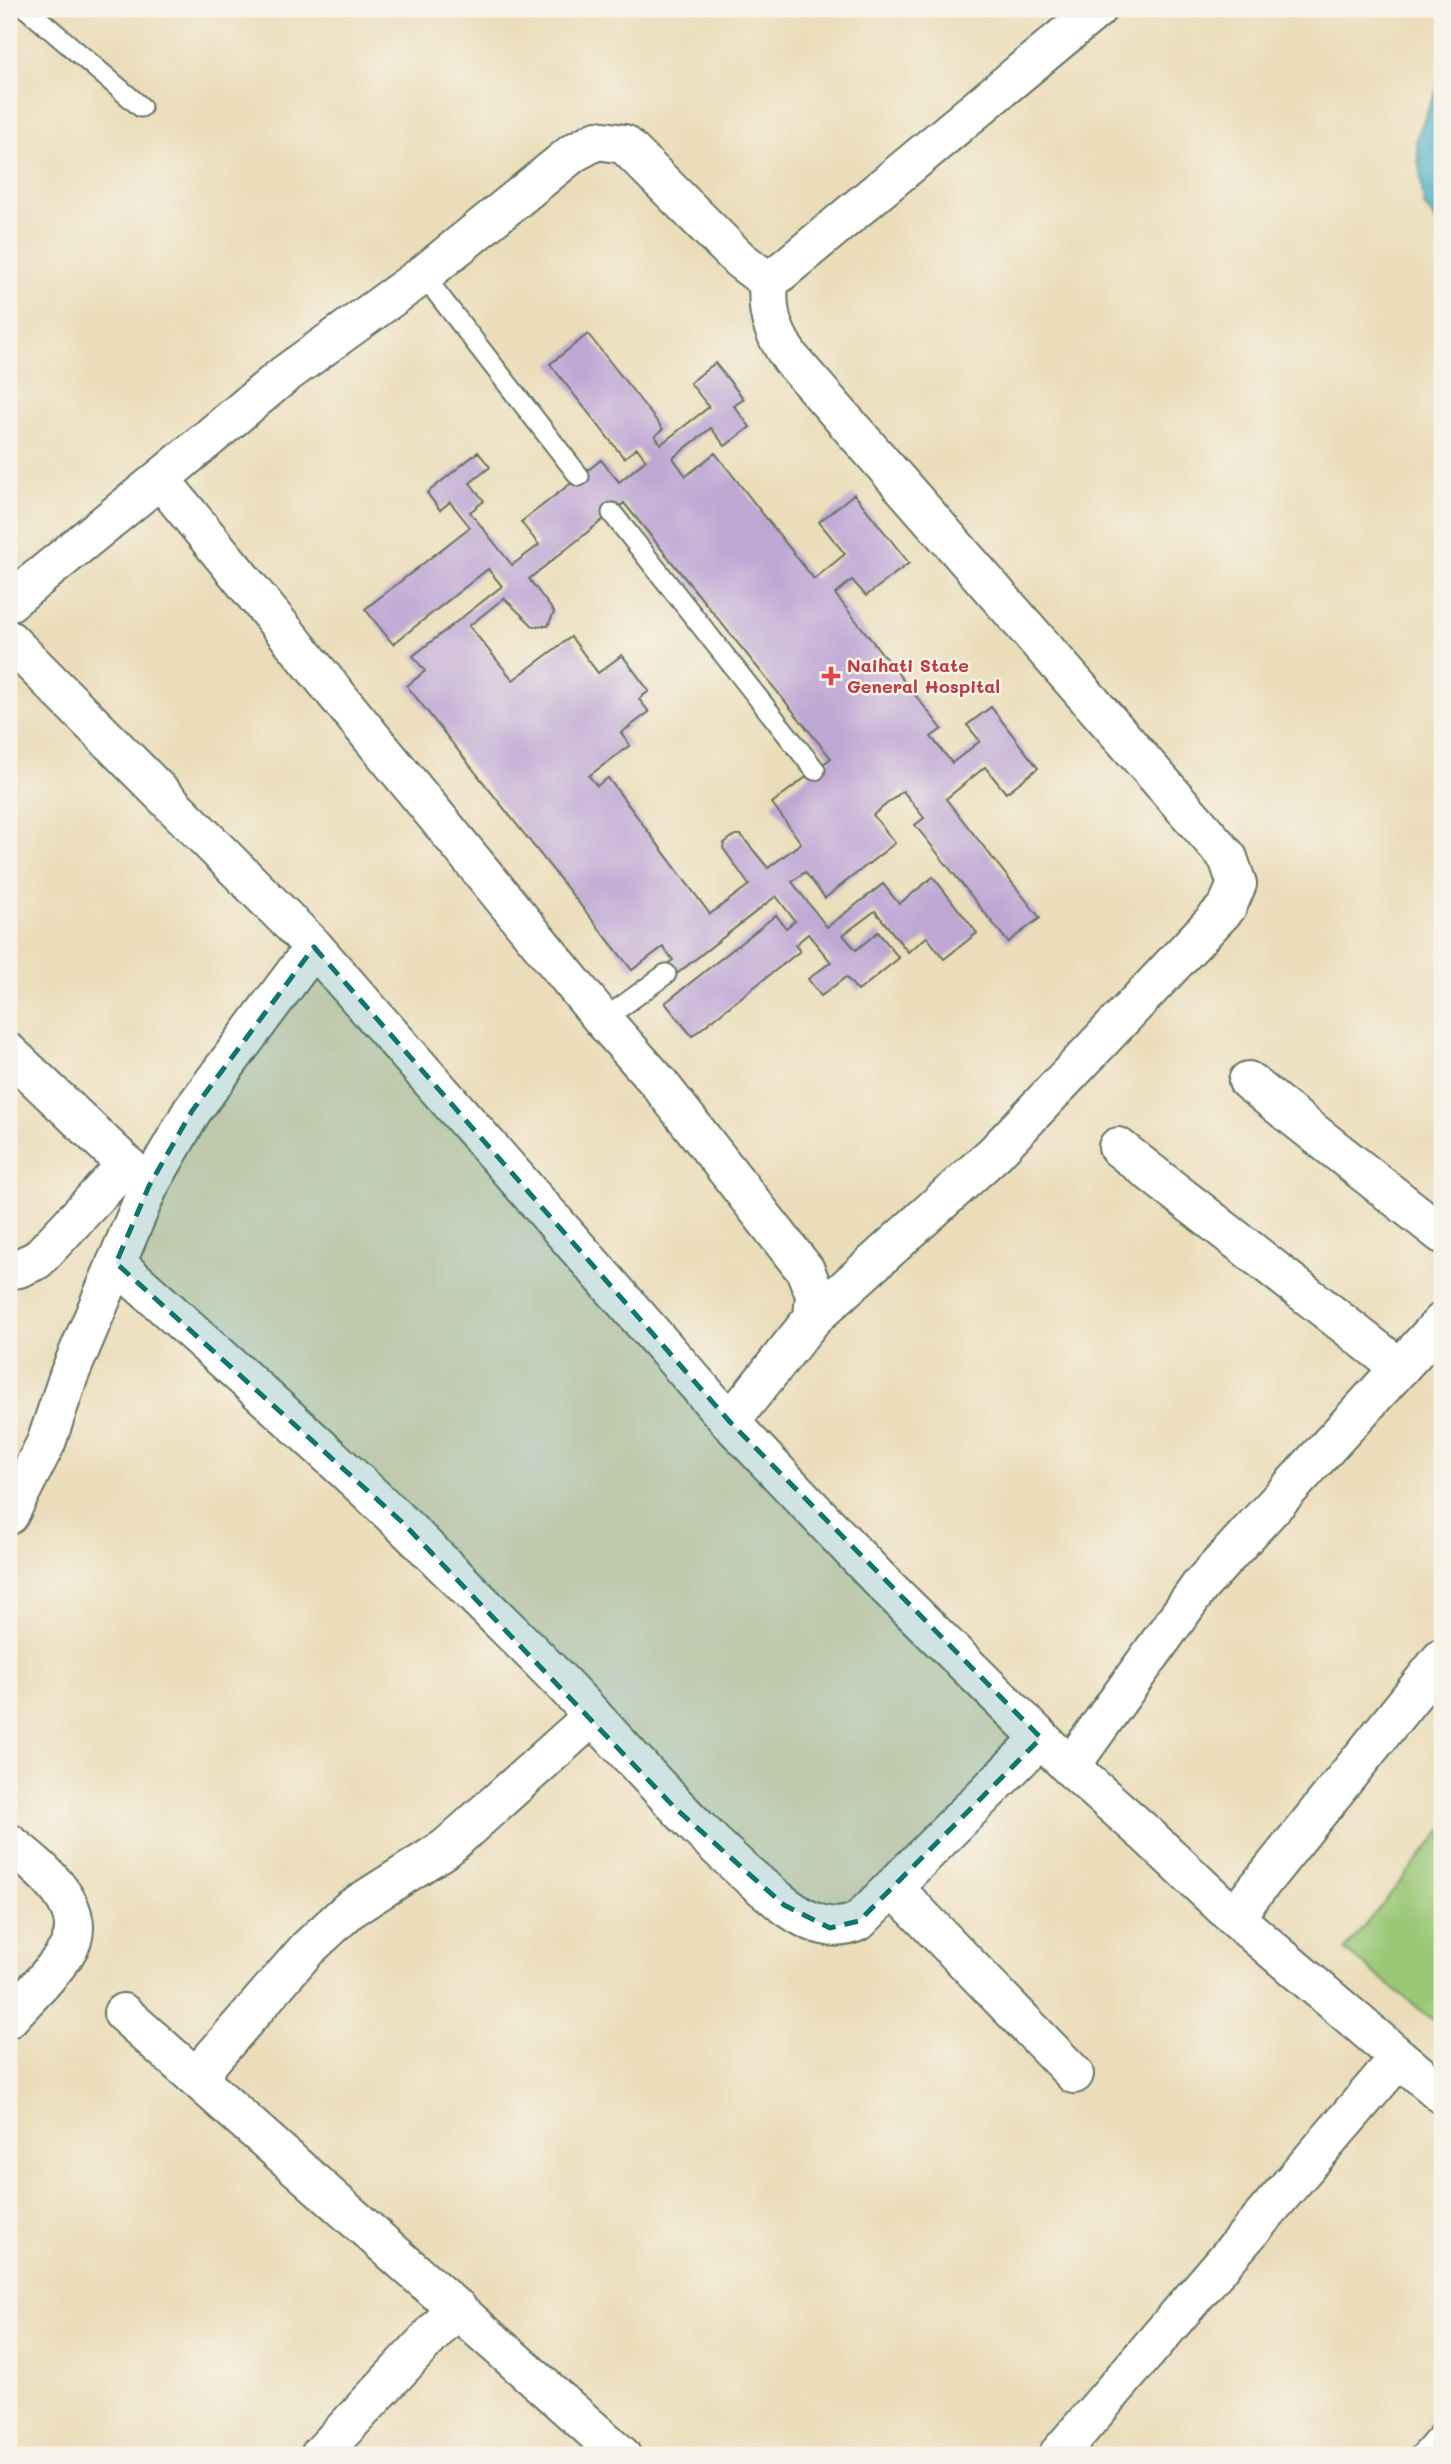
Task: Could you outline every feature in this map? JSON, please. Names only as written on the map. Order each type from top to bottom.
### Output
[{"type":"street","points":[[730,1422],[813,1318],[995,1153],[1227,907],[1237,884],[1228,858],[791,359],[777,339],[767,307],[769,282],[1097,9]]},
{"type":"street","points":[[9,602],[284,375],[423,275],[573,153],[597,140],[624,144],[740,260],[769,282]]},
{"type":"street","points":[[160,479],[603,1020],[657,1082],[805,1270],[815,1294],[813,1318]]},
{"type":"street","points":[[9,640],[314,947],[730,1422],[878,1578],[1070,1767],[1234,1917],[1442,2095]]},
{"type":"street","points":[[9,1269],[19,1268],[37,1260],[137,1176],[192,1111],[314,947]]},
{"type":"street","points":[[9,1053],[137,1176]]},
{"type":"street","points":[[1248,1081],[1442,1234]]},
{"type":"street","points":[[1118,1147],[1400,1368]]},
{"type":"street","points":[[9,1515],[46,1443],[69,1375],[116,1263],[137,1176]]},
{"type":"street","points":[[116,1263],[402,1522],[593,1716],[675,1808],[784,1905],[812,1922],[830,1928],[848,1927],[859,1921],[1041,1738]]},
{"type":"street","points":[[1070,1767],[1200,1586],[1442,1322]]},
{"type":"street","points":[[1234,1917],[1442,1658]]},
{"type":"street","points":[[196,2077],[307,1949],[349,1910],[446,1848],[593,1716]]},
{"type":"street","points":[[9,1843],[43,1869],[69,1905],[73,1935],[67,1951],[9,2018]]},
{"type":"street","points":[[893,1887],[1074,2074]]},
{"type":"street","points":[[123,2013],[621,2455]]},
{"type":"street","points":[[1058,2455],[1399,2058]]},
{"type":"street","points":[[320,2455],[457,2308]]},
{"type":"lane","points":[[27,9],[141,107]]},
{"type":"lane","points":[[423,275],[579,476]]},
{"type":"lane","points":[[612,513],[815,770]]},
{"type":"lane","points":[[603,1020],[666,974]]},
{"type":"lane","points":[[1420,2455],[1442,2430]]},
{"type":"highlighted area","points":[[314,947],[730,1422],[1041,1738],[859,1921],[830,1928],[784,1905],[675,1808],[402,1522],[116,1263],[149,1186],[192,1111]]},
{"type":"green space","points":[[1442,1830],[1442,2027],[1345,1950]]},
{"type":"water","points":[[1442,77],[1442,230],[1424,205],[1416,139]]},
{"type":"building","points":[[588,334],[663,429],[655,436],[661,444],[709,407],[690,383],[715,363],[744,399],[734,406],[750,427],[725,446],[711,428],[673,458],[686,476],[715,453],[814,579],[845,554],[819,522],[854,494],[909,563],[866,596],[852,580],[835,594],[942,729],[931,737],[952,763],[980,741],[967,725],[991,707],[1038,768],[1006,793],[985,767],[946,799],[1040,918],[1008,942],[915,825],[924,818],[903,791],[873,815],[895,843],[825,898],[805,872],[792,882],[827,927],[883,884],[899,904],[933,877],[977,933],[944,959],[927,937],[908,952],[875,911],[843,935],[856,950],[878,932],[899,958],[858,991],[846,977],[821,996],[808,979],[831,962],[808,934],[795,945],[800,951],[692,1036],[665,1003],[776,915],[786,928],[795,921],[776,896],[670,979],[661,968],[673,960],[663,947],[632,970],[407,686],[425,671],[413,656],[502,586],[488,569],[393,644],[365,609],[470,527],[450,502],[440,510],[427,493],[478,452],[490,467],[470,483],[484,501],[470,512],[512,565],[539,545],[521,522],[601,460],[619,482],[646,460],[637,448],[624,458],[550,364]],"holes":[[[624,503],[831,758],[772,803],[801,843],[768,868],[741,835],[735,835],[724,843],[723,848],[749,885],[710,914],[608,778],[597,786],[589,776],[630,745],[621,733],[649,712],[639,699],[649,691],[622,655],[598,673],[571,637],[513,680],[469,626],[504,598],[533,626],[548,626],[554,612],[529,579]]]},
{"type":"place","name":"Naihati State General Hospital","points":[[831,676]]}]
